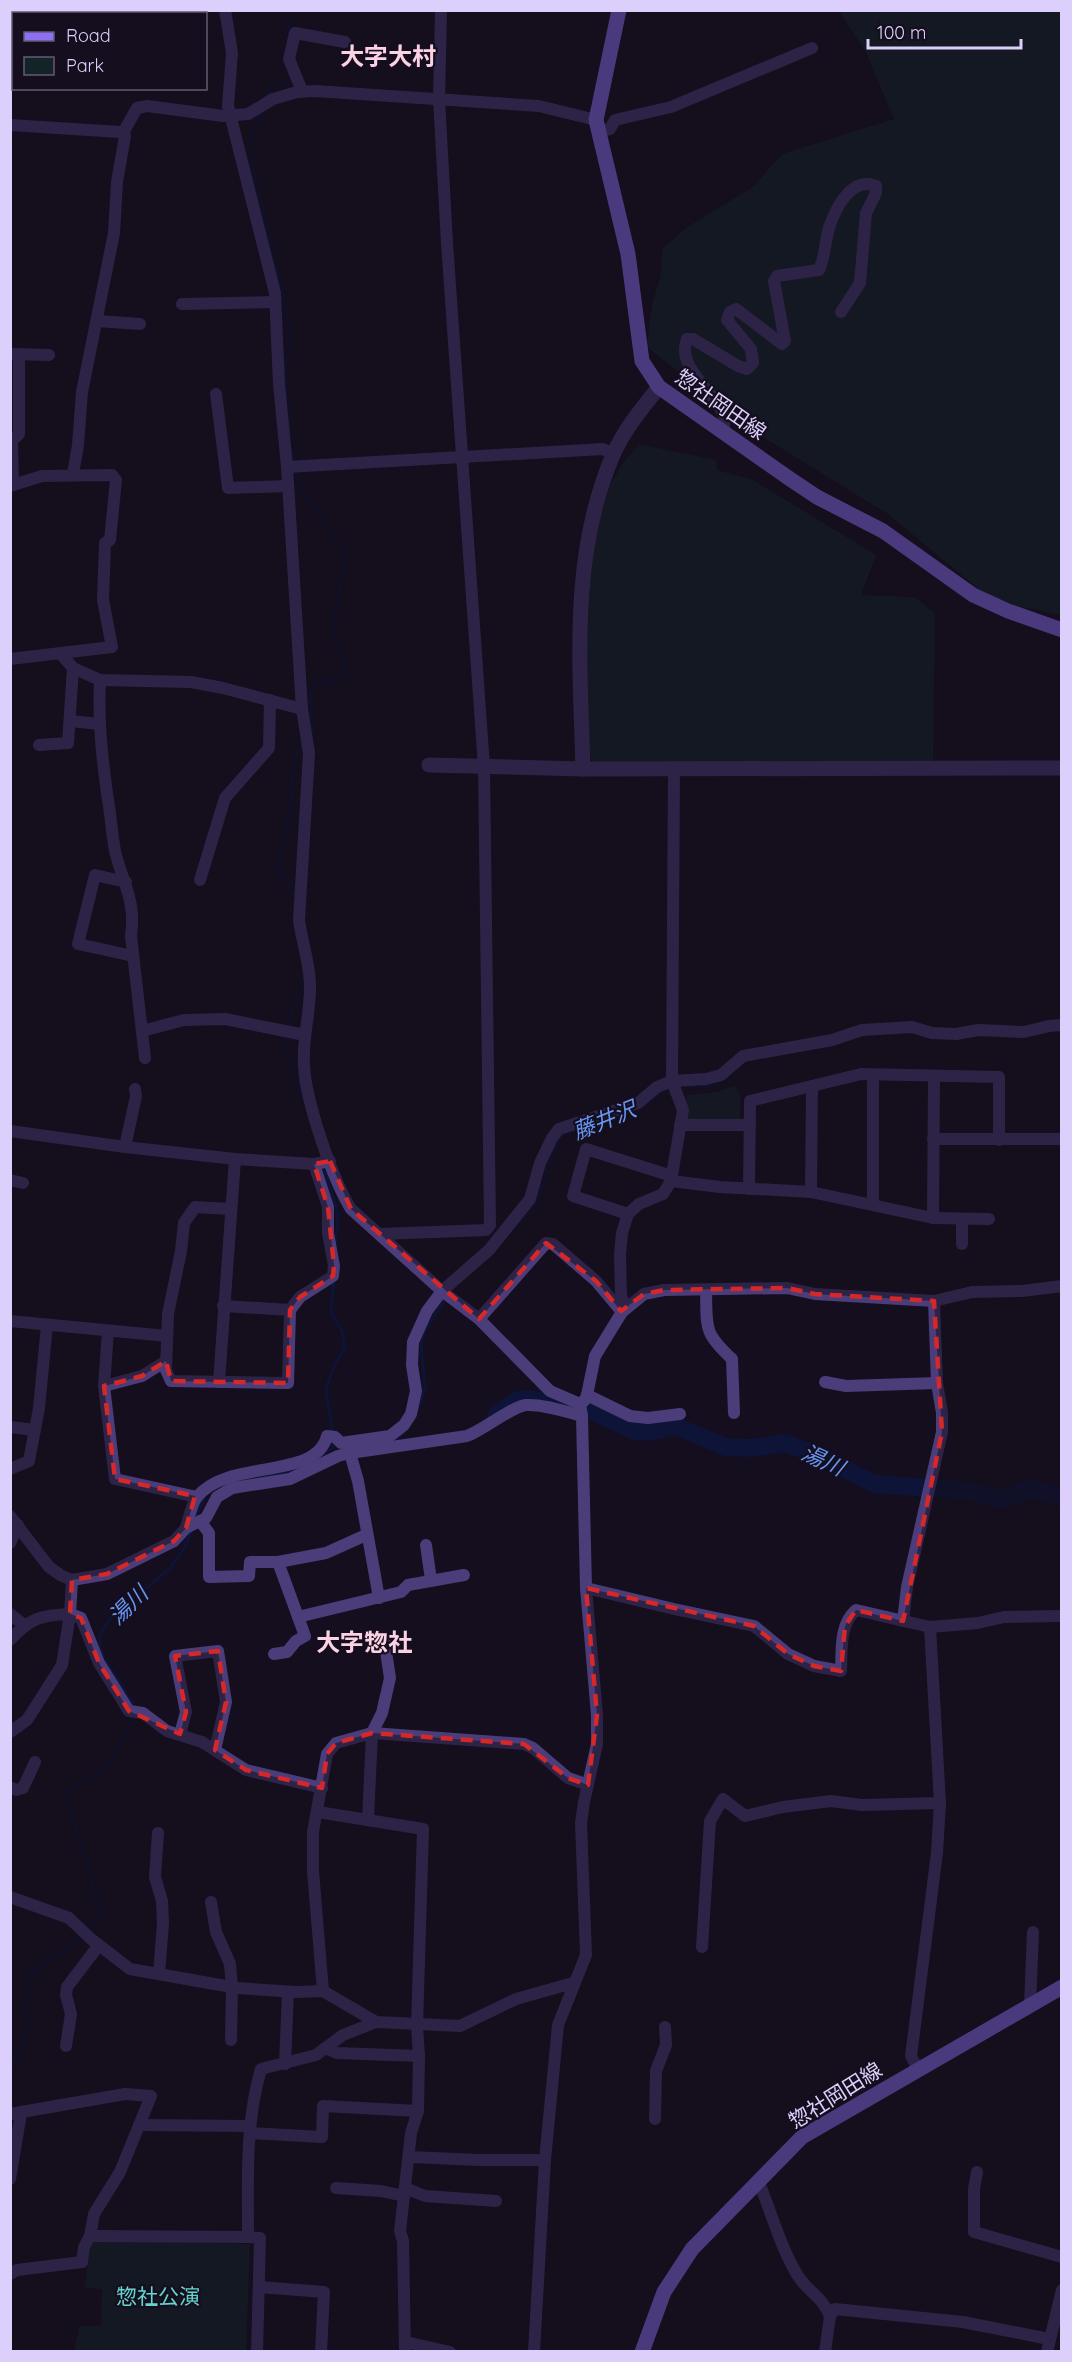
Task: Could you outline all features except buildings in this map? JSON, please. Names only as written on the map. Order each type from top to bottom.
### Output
[{"type":"main road","name":"惣社岡田線","points":[[619,10],[597,126],[628,254],[642,361],[659,387],[790,479],[883,531],[973,595],[1008,611],[1062,630]]},
{"type":"main road","name":"惣社岡田線","points":[[642,2352],[664,2292],[692,2249],[802,2137],[1062,1987]]},
{"type":"street","points":[[225,10],[232,53],[228,106],[265,252],[275,302],[302,709],[309,753],[299,920],[308,956],[310,985],[304,1065],[308,1093],[330,1161],[341,1193],[351,1209],[442,1291],[479,1319],[550,1392],[583,1405],[630,1416],[648,1418],[680,1414]]},
{"type":"street","points":[[381,1234],[486,1230],[490,1225],[484,767],[447,243],[440,99],[441,10]]},
{"type":"street","points":[[302,91],[289,59],[295,33],[345,42]]},
{"type":"street","points":[[73,474],[78,445],[82,392],[114,234],[117,182],[124,131],[137,108],[142,106],[223,116],[248,114],[273,99],[302,91],[539,106],[610,129],[615,120],[671,107],[812,48]]},
{"type":"street","points":[[10,125],[124,131]]},
{"type":"street","points":[[724,431],[724,416],[687,362],[684,348],[687,339],[693,339],[747,369],[753,363],[751,349],[727,320],[730,312],[736,309],[782,344],[785,340],[774,281],[777,276],[819,270],[830,227],[843,198],[858,185],[870,183],[876,186],[876,193],[866,213],[860,283],[841,312]]},
{"type":"street","points":[[182,304],[275,302]]},
{"type":"street","points":[[97,321],[140,324]]},
{"type":"street","points":[[10,659],[112,646],[103,600],[105,543],[111,540],[116,480],[112,475],[73,474],[42,476],[11,486],[12,441],[20,434],[15,354],[49,354]]},
{"type":"street","points":[[583,769],[580,597],[591,526],[614,454],[638,413],[659,387]]},
{"type":"street","points":[[216,394],[228,488],[288,486]]},
{"type":"street","points":[[287,467],[603,449],[614,454]]},
{"type":"street","points":[[61,654],[73,668],[100,680],[191,682],[302,709]]},
{"type":"street","points":[[39,745],[68,743],[73,668]]},
{"type":"street","points":[[100,680],[99,723],[116,851],[134,917],[131,936],[145,1058]]},
{"type":"street","points":[[200,880],[225,798],[269,748],[270,700]]},
{"type":"street","points":[[71,721],[99,723]]},
{"type":"street","points":[[429,765],[583,769],[1062,768]]},
{"type":"street","points":[[623,1310],[620,1254],[622,1233],[628,1214],[639,1204],[663,1194],[671,1179],[683,1110],[675,1086],[674,768]]},
{"type":"street","points":[[126,882],[95,875],[78,944],[133,956]]},
{"type":"street","points":[[142,1032],[184,1020],[225,1019],[305,1035]]},
{"type":"street","points":[[186,1528],[197,1497],[210,1485],[227,1476],[254,1470],[284,1468],[321,1450],[327,1436],[335,1437],[341,1443],[390,1436],[404,1425],[415,1401],[413,1342],[427,1311],[442,1291],[489,1250],[530,1199],[540,1163],[559,1129],[638,1103],[657,1087],[675,1086],[722,1074],[743,1056],[832,1040],[862,1030],[912,1027],[932,1033],[956,1034],[978,1030],[1024,1032],[1062,1025]]},
{"type":"street","points":[[749,1189],[750,1101],[861,1074],[999,1077],[999,1140]]},
{"type":"street","points":[[873,1075],[873,1204]]},
{"type":"street","points":[[933,1218],[934,1076]]},
{"type":"street","points":[[811,1192],[812,1086]]},
{"type":"street","points":[[125,1147],[136,1095],[135,1089]]},
{"type":"street","points":[[680,1125],[750,1125]]},
{"type":"street","points":[[10,1131],[234,1159],[314,1164],[330,1161]]},
{"type":"street","points":[[933,1139],[1062,1139]]},
{"type":"street","points":[[628,1214],[573,1196],[586,1149],[671,1179],[749,1189],[811,1192],[933,1218],[989,1219]]},
{"type":"street","points":[[219,1382],[234,1159]]},
{"type":"street","points":[[230,1209],[195,1207],[184,1223],[181,1251],[168,1314],[166,1370],[171,1381],[288,1383],[290,1310],[300,1297],[333,1276],[334,1266],[328,1233],[328,1207],[314,1164]]},
{"type":"street","points":[[962,1219],[962,1244]]},
{"type":"street","points":[[479,1319],[546,1243],[553,1244],[596,1281],[623,1310]]},
{"type":"street","points":[[534,2352],[545,2160],[558,2025],[586,1955],[581,1823],[597,1744],[597,1715],[586,1588],[583,1405],[595,1356],[623,1310],[644,1294],[664,1290],[787,1288],[815,1294],[934,1301],[972,1292],[1022,1291],[1062,1286]]},
{"type":"street","points":[[706,1290],[707,1329],[717,1345],[732,1359],[734,1413]]},
{"type":"street","points":[[903,1621],[907,1587],[942,1432],[942,1413],[937,1383],[934,1301]]},
{"type":"street","points":[[223,1306],[290,1310]]},
{"type":"street","points":[[10,1321],[167,1336]]},
{"type":"street","points":[[10,1470],[29,1461],[39,1407],[47,1325]]},
{"type":"street","points":[[108,1330],[104,1386],[115,1479],[197,1497]]},
{"type":"street","points":[[104,1386],[142,1376],[166,1361]]},
{"type":"street","points":[[825,1382],[846,1386],[937,1383]]},
{"type":"street","points":[[14,1520],[49,1567],[62,1576],[72,1580],[107,1574],[174,1541],[186,1528],[206,1518],[217,1497],[232,1488],[290,1479],[338,1456],[467,1436],[482,1430],[516,1408],[526,1405],[560,1410],[583,1405]]},
{"type":"street","points":[[10,1427],[35,1430]]},
{"type":"street","points":[[350,1454],[358,1481],[379,1598]]},
{"type":"street","points":[[10,1543],[14,1520]]},
{"type":"street","points":[[200,1521],[209,1533],[209,1577],[249,1576],[250,1562],[278,1562],[326,1553],[366,1535]]},
{"type":"street","points":[[426,1545],[431,1580]]},
{"type":"street","points":[[274,1654],[287,1652],[296,1641],[305,1636],[278,1562]]},
{"type":"street","points":[[298,1617],[401,1592],[408,1585],[464,1575]]},
{"type":"street","points":[[10,1732],[27,1720],[62,1665],[70,1614],[72,1580]]},
{"type":"street","points":[[586,1588],[674,1610],[754,1626],[788,1654],[814,1666],[841,1671],[845,1626],[849,1617],[856,1610],[930,1627],[978,1623],[1004,1617],[1062,1616]]},
{"type":"street","points":[[10,1614],[24,1624]]},
{"type":"street","points":[[10,1640],[24,1624],[44,1615],[70,1614],[81,1618],[99,1663],[129,1711],[143,1713],[167,1731],[201,1742],[246,1770],[322,1788]]},
{"type":"street","points":[[918,2069],[911,2056],[937,1853],[940,1803],[930,1627]]},
{"type":"street","points":[[368,1820],[372,1733],[382,1713],[390,1678],[384,1638]]},
{"type":"street","points":[[180,1734],[186,1712],[175,1656],[218,1651],[226,1702],[215,1750]]},
{"type":"street","points":[[323,1991],[313,1871],[314,1832],[327,1754],[336,1743],[372,1733],[524,1744],[533,1748],[567,1778],[588,1785]]},
{"type":"street","points":[[10,1787],[16,1790],[23,1788],[35,1762]]},
{"type":"street","points":[[702,1947],[710,1821],[723,1799],[745,1816],[809,1802],[831,1801],[861,1805],[940,1803]]},
{"type":"street","points":[[318,1812],[423,1829],[417,2026],[418,2111],[411,2133],[400,2231],[403,2241],[405,2347],[450,2352]]},
{"type":"street","points":[[158,1833],[155,1877],[162,1901],[163,1923],[159,1974]]},
{"type":"street","points":[[10,1897],[69,1918],[99,1946],[130,1969],[232,1987],[288,1992],[323,1991],[376,2022],[417,2026],[460,2026],[516,1999],[573,1983]]},
{"type":"street","points":[[211,1902],[216,1932],[230,1964],[231,2040]]},
{"type":"street","points":[[1029,2005],[1033,1932]]},
{"type":"street","points":[[66,2046],[71,2014],[66,1995],[67,1987],[99,1946]]},
{"type":"street","points":[[285,2064],[288,1992]]},
{"type":"street","points":[[248,2237],[250,2130],[255,2087],[261,2069],[316,2055],[343,2035],[376,2022]]},
{"type":"street","points":[[655,2119],[656,2071],[666,2045],[665,2027]]},
{"type":"street","points":[[324,2049],[337,2053],[419,2056]]},
{"type":"street","points":[[10,2179],[16,2114],[125,2094],[151,2096],[120,2172],[94,2214],[82,2262],[17,2270],[10,2274]]},
{"type":"street","points":[[139,2125],[250,2130],[322,2137],[323,2106],[418,2111]]},
{"type":"street","points":[[409,2157],[545,2160]]},
{"type":"street","points":[[977,2172],[974,2189],[974,2232],[1062,2257]]},
{"type":"street","points":[[758,2180],[784,2249],[799,2277],[824,2301],[830,2316]]},
{"type":"street","points":[[336,2188],[496,2201]]},
{"type":"street","points":[[90,2236],[260,2238],[257,2352]]},
{"type":"street","points":[[259,2287],[324,2292],[321,2352]]},
{"type":"street","points":[[825,2352],[830,2316],[835,2309],[951,2320],[1049,2348],[1062,2290]]},
{"type":"highlighted area","points":[[330,1161],[351,1209],[479,1319],[546,1243],[596,1281],[621,1311],[644,1294],[664,1290],[787,1288],[815,1294],[934,1301],[942,1432],[903,1621],[856,1610],[845,1626],[841,1671],[814,1666],[788,1654],[754,1626],[586,1588],[597,1715],[588,1785],[568,1778],[524,1744],[372,1733],[336,1743],[327,1754],[322,1788],[246,1770],[215,1750],[226,1702],[218,1651],[175,1656],[186,1712],[180,1734],[129,1711],[99,1663],[81,1618],[70,1614],[72,1580],[107,1574],[174,1541],[186,1528],[195,1496],[115,1479],[104,1386],[142,1376],[166,1361],[171,1381],[288,1383],[290,1310],[300,1297],[333,1276],[328,1207],[314,1164]]},
{"type":"green space","points":[[839,11],[1061,11],[1061,615],[1018,606],[983,593],[888,514],[758,434],[647,347],[652,304],[661,275],[662,249],[689,226],[753,187],[782,154],[894,119],[866,52]]},
{"type":"green space","points":[[639,444],[716,460],[717,470],[753,480],[876,555],[861,595],[914,597],[935,613],[933,762],[594,762],[588,755],[584,599],[597,526],[609,487],[623,463]]},
{"type":"green space","points":[[735,1086],[741,1097],[740,1120],[687,1120],[687,1095],[717,1092]]},
{"type":"green space","name":"惣社公演","points":[[96,2240],[250,2244],[246,2351],[74,2352],[79,2326],[101,2326],[102,2289],[84,2288],[91,2244]]},
{"type":"waterway","points":[[288,10],[289,35]]},
{"type":"waterway","points":[[267,99],[271,86],[291,81],[289,73]]},
{"type":"waterway","points":[[263,111],[251,135],[251,164],[286,306],[291,347],[285,366],[291,448],[295,464]]},
{"type":"waterway","points":[[296,470],[299,484],[345,557],[334,623],[334,640],[344,661],[344,677],[316,686],[310,691],[313,736],[311,738]]},
{"type":"waterway","points":[[295,896],[278,866],[289,819],[295,756],[304,744]]},
{"type":"waterway","points":[[287,1029],[294,1004],[303,990],[304,980]]},
{"type":"waterway","points":[[285,1036],[282,1046],[293,1062],[304,1102]]},
{"type":"waterway","name":"藤井沢","points":[[677,1087],[710,1086],[727,1077]]},
{"type":"waterway","name":"藤井沢","points":[[509,1234],[535,1203],[555,1147],[565,1134],[607,1122],[631,1112],[668,1088]]},
{"type":"waterway","points":[[323,1165],[338,1213],[336,1243]]},
{"type":"waterway","name":"藤井沢","points":[[488,1259],[503,1241]]},
{"type":"waterway","points":[[332,1432],[326,1388],[335,1364],[345,1348],[342,1331],[331,1313],[334,1281]]},
{"type":"waterway","name":"藤井沢","points":[[417,1412],[425,1388],[421,1343],[426,1329],[446,1298]]},
{"type":"waterway","name":"湯川","points":[[496,1415],[518,1400],[527,1399],[568,1405]]},
{"type":"waterway","name":"湯川","points":[[588,1409],[635,1431],[649,1432],[675,1426],[726,1447],[753,1448],[784,1443],[818,1455],[874,1484],[970,1491],[996,1499],[1034,1490],[1062,1497]]},
{"type":"waterway","name":"藤井沢","points":[[394,1443],[406,1430]]},
{"type":"waterway","name":"湯川","points":[[320,1457],[333,1448],[333,1441]]},
{"type":"waterway","name":"湯川","points":[[255,1477],[286,1473],[301,1467]]},
{"type":"waterway","name":"湯川","points":[[195,1518],[205,1497]]},
{"type":"waterway","name":"湯川","points":[[135,1708],[103,1657],[100,1635],[109,1620],[170,1568],[185,1547],[192,1530]]},
{"type":"waterway","name":"湯川","points":[[88,1931],[101,1915],[102,1910],[66,1794],[75,1785],[107,1767],[134,1720],[135,1714]]},
{"type":"waterway","name":"湯川","points":[[10,2067],[25,2041],[26,1996],[32,1973],[84,1936]]},
{"type":"district","name":"大字大村","points":[[388,56]]},
{"type":"district","name":"大字惣社","points":[[364,1642]]}]
